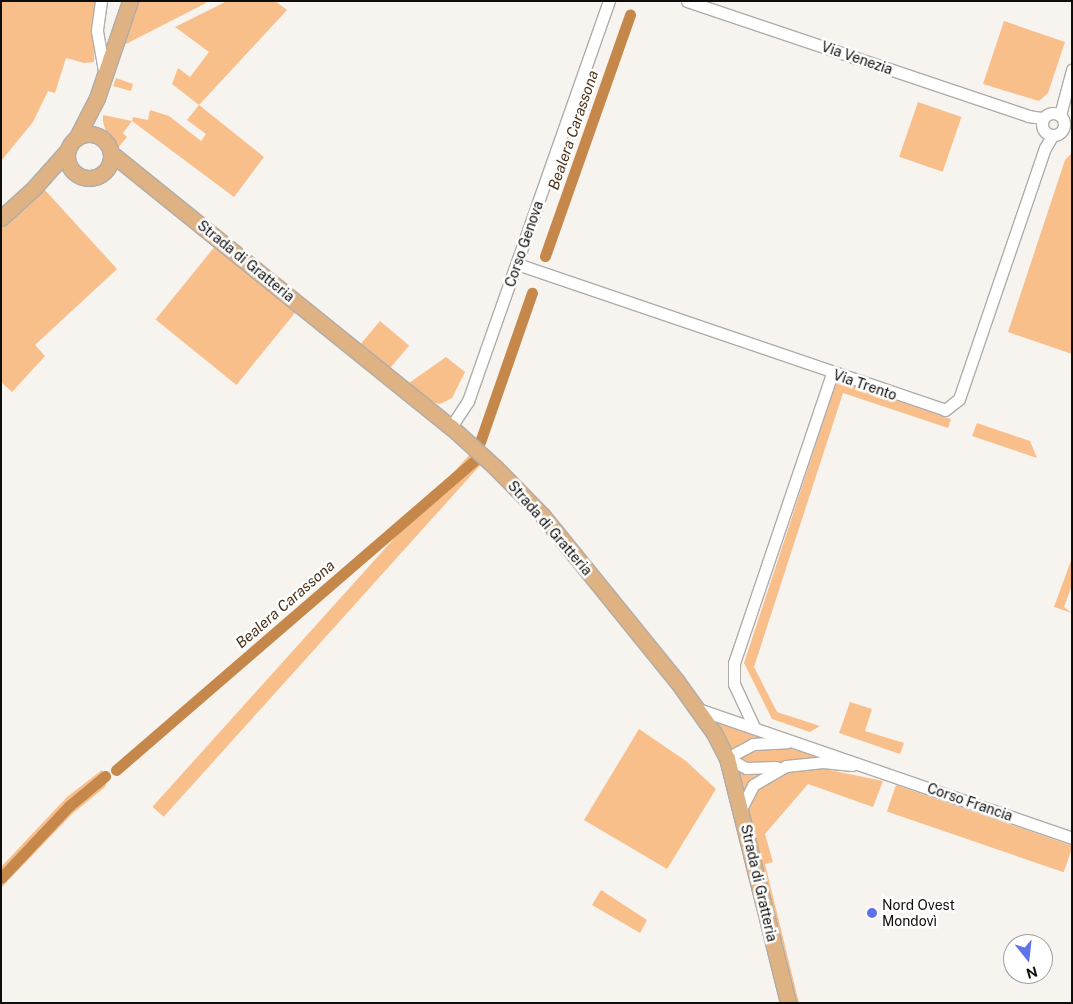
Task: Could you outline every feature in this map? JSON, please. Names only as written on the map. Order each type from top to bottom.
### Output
[{"type":"main road","points":[[1,218],[34,188],[78,137],[96,98],[104,70],[130,1]]},
{"type":"main road","points":[[96,98],[95,121],[100,137],[111,153],[107,170]]},
{"type":"main road","points":[[78,137],[86,134],[100,137]]},
{"type":"main road","points":[[67,151],[70,168],[75,174]]},
{"type":"main road","name":"Strada di Gratteria","points":[[111,153],[451,427],[538,510],[698,709],[727,758],[788,1003]]},
{"type":"main road","points":[[34,188],[51,179],[75,174],[92,179],[107,170],[138,174]]},
{"type":"street","points":[[100,1],[97,32],[104,70]]},
{"type":"street","name":"Corso Genova","points":[[451,427],[466,405],[610,1]]},
{"type":"street","name":"Via Venezia","points":[[687,1],[1056,126]]},
{"type":"street","name":"Via Trento","points":[[517,264],[938,410],[954,407],[1045,148],[1056,126],[1072,70]]},
{"type":"street","points":[[754,728],[735,688],[734,663],[832,373]]},
{"type":"street","name":"Corso Francia","points":[[698,709],[868,766],[1072,838]]},
{"type":"street","name":"Corso Francia","points":[[727,758],[753,744],[799,743]]},
{"type":"street","name":"Corso Francia","points":[[727,758],[752,769],[823,762],[868,766]]},
{"type":"street","name":"Corso Francia","points":[[741,809],[753,785],[786,766]]},
{"type":"shaded area","points":[[1,1],[96,1],[94,62],[84,63],[66,58],[55,93],[48,91],[33,122],[1,161]]},
{"type":"shaded area","points":[[139,1],[204,1],[206,3],[122,46]]},
{"type":"shaded area","points":[[227,1],[275,1],[287,10],[199,105],[172,84],[178,68],[190,77],[209,52],[175,27]]},
{"type":"shaded area","points":[[1004,21],[1065,42],[1048,93],[1039,101],[983,84]]},
{"type":"shaded area","points":[[116,78],[133,84],[131,91],[113,86]]},
{"type":"shaded area","points":[[918,102],[961,117],[943,172],[899,157]]},
{"type":"shaded area","points":[[199,105],[264,157],[234,197],[132,121],[133,117],[148,120],[150,110],[169,116],[201,141],[206,134],[187,120]]},
{"type":"shaded area","points":[[103,115],[132,121],[123,133],[127,137],[118,148],[107,135]]},
{"type":"shaded area","points":[[1072,153],[1072,354],[1008,332],[1065,160]]},
{"type":"shaded area","points":[[44,189],[117,269],[35,345],[45,356],[12,392],[1,382],[1,227]]},
{"type":"shaded area","points":[[216,245],[297,310],[236,385],[156,320]]},
{"type":"shaded area","points":[[380,321],[409,345],[390,368],[361,344]]},
{"type":"shaded area","points":[[446,357],[465,372],[452,398],[440,404],[432,402],[409,383]]},
{"type":"shaded area","points":[[837,380],[951,419],[948,428],[843,393],[754,667],[777,712],[820,726],[810,732],[772,719],[744,663]]},
{"type":"shaded area","points":[[977,423],[1030,441],[1037,458],[972,436]]},
{"type":"shaded area","points":[[471,453],[482,463],[164,817],[152,807]]},
{"type":"shaded area","points":[[1072,558],[1072,585],[1064,607],[1072,613],[1054,607]]},
{"type":"shaded area","points":[[850,702],[872,709],[865,731],[904,743],[900,754],[839,733]]},
{"type":"shaded area","points":[[713,720],[773,739],[749,741],[729,750]]},
{"type":"shaded area","points":[[639,729],[686,761],[716,789],[667,869],[584,820]]},
{"type":"shaded area","points":[[787,748],[832,759],[756,765],[733,758],[752,749]]},
{"type":"shaded area","points":[[820,768],[883,781],[873,807],[808,784],[765,834],[773,862],[765,864],[799,1003],[794,1003],[748,807],[760,786],[785,771]]},
{"type":"shaded area","points":[[737,769],[753,773],[761,773],[743,792]]},
{"type":"shaded area","points":[[102,770],[107,780],[105,787],[72,814],[1,888],[1,867],[67,797]]},
{"type":"shaded area","points":[[896,785],[1072,846],[1064,872],[887,811]]},
{"type":"shaded area","points":[[601,890],[647,920],[640,933],[592,905]]},
{"type":"waterway","name":"Bealera Carassona","points":[[545,256],[630,14]]},
{"type":"waterway","name":"Bealera Carassona","points":[[480,442],[532,293]]},
{"type":"waterway","name":"Bealera Carassona","points":[[116,770],[474,461]]},
{"type":"waterway","name":"Bealera Carassona","points":[[1,878],[69,806],[105,776]]},
{"type":"place","name":"Nord Ovest Mondovì","points":[[872,913]]}]
